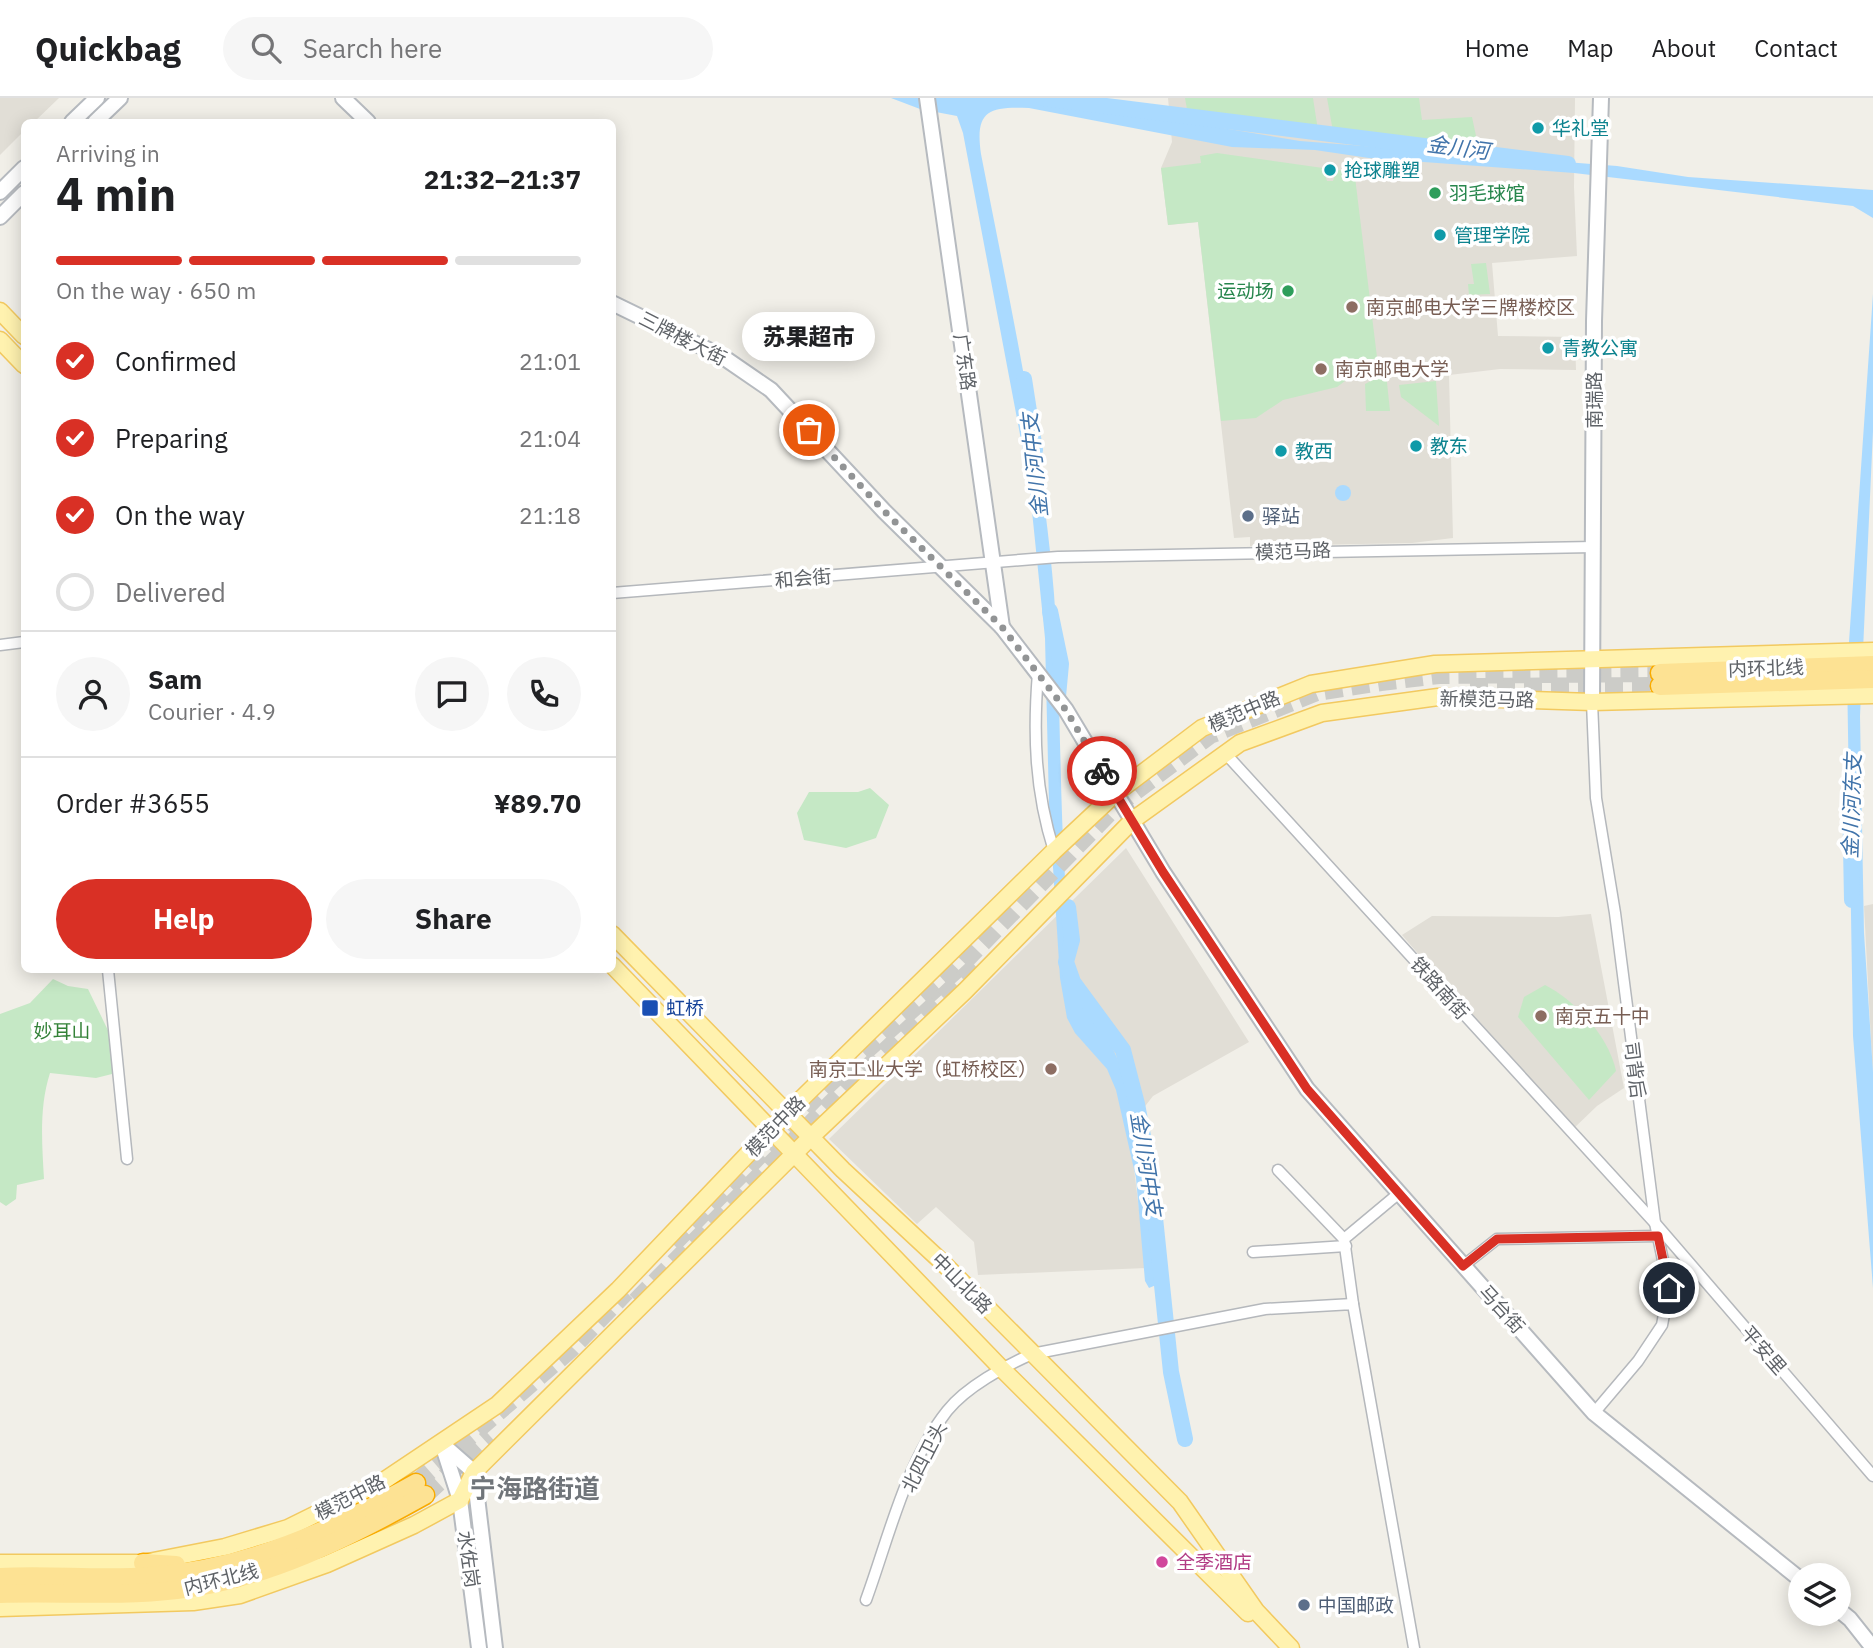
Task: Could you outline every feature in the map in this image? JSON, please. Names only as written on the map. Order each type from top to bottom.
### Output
[{"type":"highway","name":"内环北线","points":[[1873,665],[1830,659],[1660,679],[1821,689],[1873,679]]},
{"type":"highway","name":"内环北线","points":[[5,1581],[39,1585],[178,1590],[304,1557],[421,1489],[267,1554],[207,1568],[152,1576],[39,1585]]},
{"type":"highway","points":[[143,1563],[207,1568]]},
{"type":"highway","points":[[39,1585],[87,1564]]},
{"type":"highway","points":[[39,1585],[79,1605]]},
{"type":"highway","points":[[135,1603],[178,1590]]},
{"type":"main road","points":[[0,311],[21,333]]},
{"type":"main road","points":[[0,340],[21,362]]},
{"type":"main road","points":[[1830,659],[1873,651]]},
{"type":"main road","name":"模范中路","points":[[5,1581],[87,1564],[143,1563],[225,1547],[288,1528],[385,1480],[496,1405],[561,1345],[787,1113],[1054,851],[1116,793],[1202,728],[1311,684],[1435,664],[1703,656],[1830,659]]},
{"type":"main road","name":"新模范马路","points":[[1133,820],[1225,753],[1255,736],[1322,713],[1438,697],[1592,702],[1821,689],[1873,695]]},
{"type":"main road","name":"模范中路","points":[[460,1500],[474,1472],[811,1137],[965,991],[1133,820]]},
{"type":"main road","name":"中山北路","points":[[616,938],[811,1137],[1180,1502],[1256,1612],[1292,1648]]},
{"type":"main road","name":"中山北路","points":[[616,969],[1001,1368],[1282,1648]]},
{"type":"main road","points":[[0,1608],[193,1602],[240,1595],[327,1564],[460,1500]]},
{"type":"street","points":[[75,119],[97,98]]},
{"type":"street","points":[[98,119],[120,98]]},
{"type":"street","points":[[343,98],[365,119]]},
{"type":"street","name":"广东路","points":[[927,98],[1002,627]]},
{"type":"street","name":"南瑞路","points":[[1592,702],[1594,321],[1601,98]]},
{"type":"street","points":[[0,192],[21,171]]},
{"type":"street","points":[[0,217],[21,196]]},
{"type":"street","name":"三牌楼大街","points":[[616,305],[723,356],[771,390],[1002,627],[1066,710],[1133,820]]},
{"type":"street","name":"模范马路","points":[[993,561],[1346,550],[1594,547]]},
{"type":"street","name":"和会街","points":[[616,593],[993,561]]},
{"type":"street","points":[[0,645],[21,642]]},
{"type":"street","points":[[1038,673],[1035,764],[1045,823],[1054,851]]},
{"type":"street","name":"司背后","points":[[1592,702],[1596,798],[1615,913],[1656,1223],[1669,1288],[1662,1325],[1638,1361],[1594,1413]]},
{"type":"street","name":"铁路南街","points":[[1225,753],[1656,1223]]},
{"type":"street","name":"马台街","points":[[1133,820],[1163,872],[1307,1089],[1398,1194],[1594,1413],[1788,1570]]},
{"type":"street","points":[[108,973],[127,1159]]},
{"type":"street","points":[[1278,1170],[1345,1242],[1353,1304],[1414,1648]]},
{"type":"street","points":[[1253,1252],[1345,1242],[1398,1194]]},
{"type":"street","name":"平安里","points":[[1656,1223],[1873,1476]]},
{"type":"street","points":[[1463,1266],[1497,1239],[1658,1236]]},
{"type":"street","name":"北四卫头","points":[[866,1600],[913,1470],[948,1410],[1001,1368],[1032,1354],[1265,1309],[1353,1304]]},
{"type":"street","points":[[442,1443],[474,1472]]},
{"type":"street","name":"水佐岗","points":[[442,1443],[460,1500],[479,1648]]},
{"type":"street","name":"水佐岗","points":[[474,1472],[495,1648]]},
{"type":"street","points":[[1851,1620],[1873,1648]]},
{"type":"shaded area","points":[[0,98],[59,98],[37,119],[21,119],[21,134],[0,155]]},
{"type":"shaded area","name":"南京邮电大学三牌楼校区","points":[[1168,98],[1575,98],[1574,187],[1577,256],[1492,263],[1498,336],[1575,337],[1576,370],[1500,369],[1449,375],[1453,538],[1412,543],[1250,546],[1250,537],[1234,538],[1198,222],[1168,225],[1161,168],[1172,142]]},
{"type":"shaded area","name":"南京工业大学（虹桥校区）","points":[[1126,848],[1249,1042],[1153,1096],[1129,1127],[1146,1268],[978,1275],[974,1242],[936,1207],[917,1224],[829,1139]]},
{"type":"shaded area","points":[[1873,904],[1873,1079],[1864,906]]},
{"type":"shaded area","name":"南京五十中","points":[[1591,914],[1624,1088],[1597,1106],[1571,1131],[1402,935],[1432,916],[1558,917]]},
{"type":"green space","points":[[1185,98],[1313,98],[1319,137],[1188,115]]},
{"type":"green space","points":[[1327,98],[1419,98],[1422,120],[1472,117],[1479,150],[1334,137]]},
{"type":"green space","name":"运动场","points":[[1217,153],[1323,168],[1327,181],[1333,181],[1337,169],[1355,177],[1377,357],[1337,387],[1283,400],[1256,418],[1221,421],[1198,222],[1168,225],[1161,168],[1201,163],[1200,156]]},
{"type":"green space","points":[[1486,263],[1490,294],[1469,295],[1468,284],[1474,284],[1471,264]]},
{"type":"green space","points":[[1386,373],[1390,411],[1366,411],[1365,384]]},
{"type":"green space","points":[[1436,381],[1439,426],[1401,397],[1399,385]]},
{"type":"green space","points":[[870,788],[889,805],[876,838],[846,848],[804,840],[797,813],[809,792],[858,792]]},
{"type":"green space","name":"妙耳山","points":[[53,979],[68,986],[88,989],[118,1051],[112,1074],[96,1078],[50,1073],[43,1112],[44,1179],[17,1185],[16,1199],[6,1206],[0,1202],[0,1014],[30,1003]]},
{"type":"green space","points":[[1545,985],[1568,1000],[1590,1021],[1612,1058],[1616,1071],[1589,1100],[1518,1017],[1524,997]]},
{"type":"water","points":[[891,98],[1043,98],[1300,141],[1617,166],[1688,177],[1873,190],[1873,218],[1853,206],[1574,173],[1369,158],[1315,150],[1232,147],[1029,108],[1003,108],[987,114],[982,120],[981,154],[1024,373],[1049,539],[1056,629],[1070,959],[1081,994],[1114,1051],[1134,1111],[1154,1235],[1156,1285],[1149,1288],[1145,1281],[1136,1178],[1116,1090],[1107,1069],[1075,1033],[1067,1018],[1060,978],[1049,804],[1045,638],[1029,482],[963,133],[957,116],[920,109]]},
{"type":"water","points":[[1873,294],[1873,431],[1860,716],[1864,933],[1873,1072],[1873,1288],[1853,1036],[1847,671]]},
{"type":"water","points":[[1343,485],[1349,487],[1349,499],[1343,501],[1337,499],[1335,493],[1337,487]]},
{"type":"waterway","name":"金川河","points":[[1043,98],[1568,164]]},
{"type":"waterway","name":"金川河中支","points":[[1024,379],[1035,450]]},
{"type":"waterway","name":"金川河中支","points":[[1050,611],[1061,664],[1057,707]]},
{"type":"waterway","name":"金川河东支","points":[[1850,793],[1852,900]]},
{"type":"waterway","name":"金川河中支","points":[[1068,907],[1072,940],[1066,962],[1073,982],[1123,1050],[1137,1104],[1151,1179],[1171,1372],[1185,1439]]},
{"type":"tunnel","points":[[673,1244],[830,1083],[956,970],[1116,806],[1210,735],[1317,692],[1381,682],[1439,675],[1660,673]]},
{"type":"tunnel","points":[[1470,687],[1660,686]]},
{"type":"tunnel","points":[[636,1301],[852,1082],[978,964]]},
{"type":"tunnel","points":[[416,1483],[571,1349],[626,1292]]},
{"type":"tunnel","points":[[425,1495],[490,1436]]},
{"type":"way so far","points":[[809,430],[884,511],[1002,627],[1066,710],[1102,771]]},
{"type":"place","name":"华礼堂","points":[[1538,128]]},
{"type":"place","name":"抢球雕塑","points":[[1330,170]]},
{"type":"place","name":"羽毛球馆","points":[[1435,193]]},
{"type":"place","name":"管理学院","points":[[1440,235]]},
{"type":"place","name":"运动场","points":[[1288,291]]},
{"type":"place","name":"南京邮电大学三牌楼校区","points":[[1352,307]]},
{"type":"place","name":"青教公寓","points":[[1548,348]]},
{"type":"place","name":"南京邮电大学","points":[[1321,369]]},
{"type":"place","name":"苏果超市","points":[[809,430]]},
{"type":"place","name":"教东","points":[[1416,446]]},
{"type":"place","name":"教西","points":[[1281,451]]},
{"type":"place","name":"驿站","points":[[1248,516]]},
{"type":"place","name":"虹桥","points":[[650,1008]]},
{"type":"place","name":"南京五十中","points":[[1541,1016]]},
{"type":"place","name":"南京工业大学（虹桥校区）","points":[[1051,1069]]},
{"type":"place","name":"全季酒店","points":[[1162,1562]]},
{"type":"place","name":"中国邮政","points":[[1304,1605]]},
{"type":"district","name":"宁海路街道","points":[[535,1489]]},
{"type":"route","points":[[1102,771],[1163,872],[1307,1089],[1463,1266],[1497,1239],[1658,1236],[1669,1288]]}]
